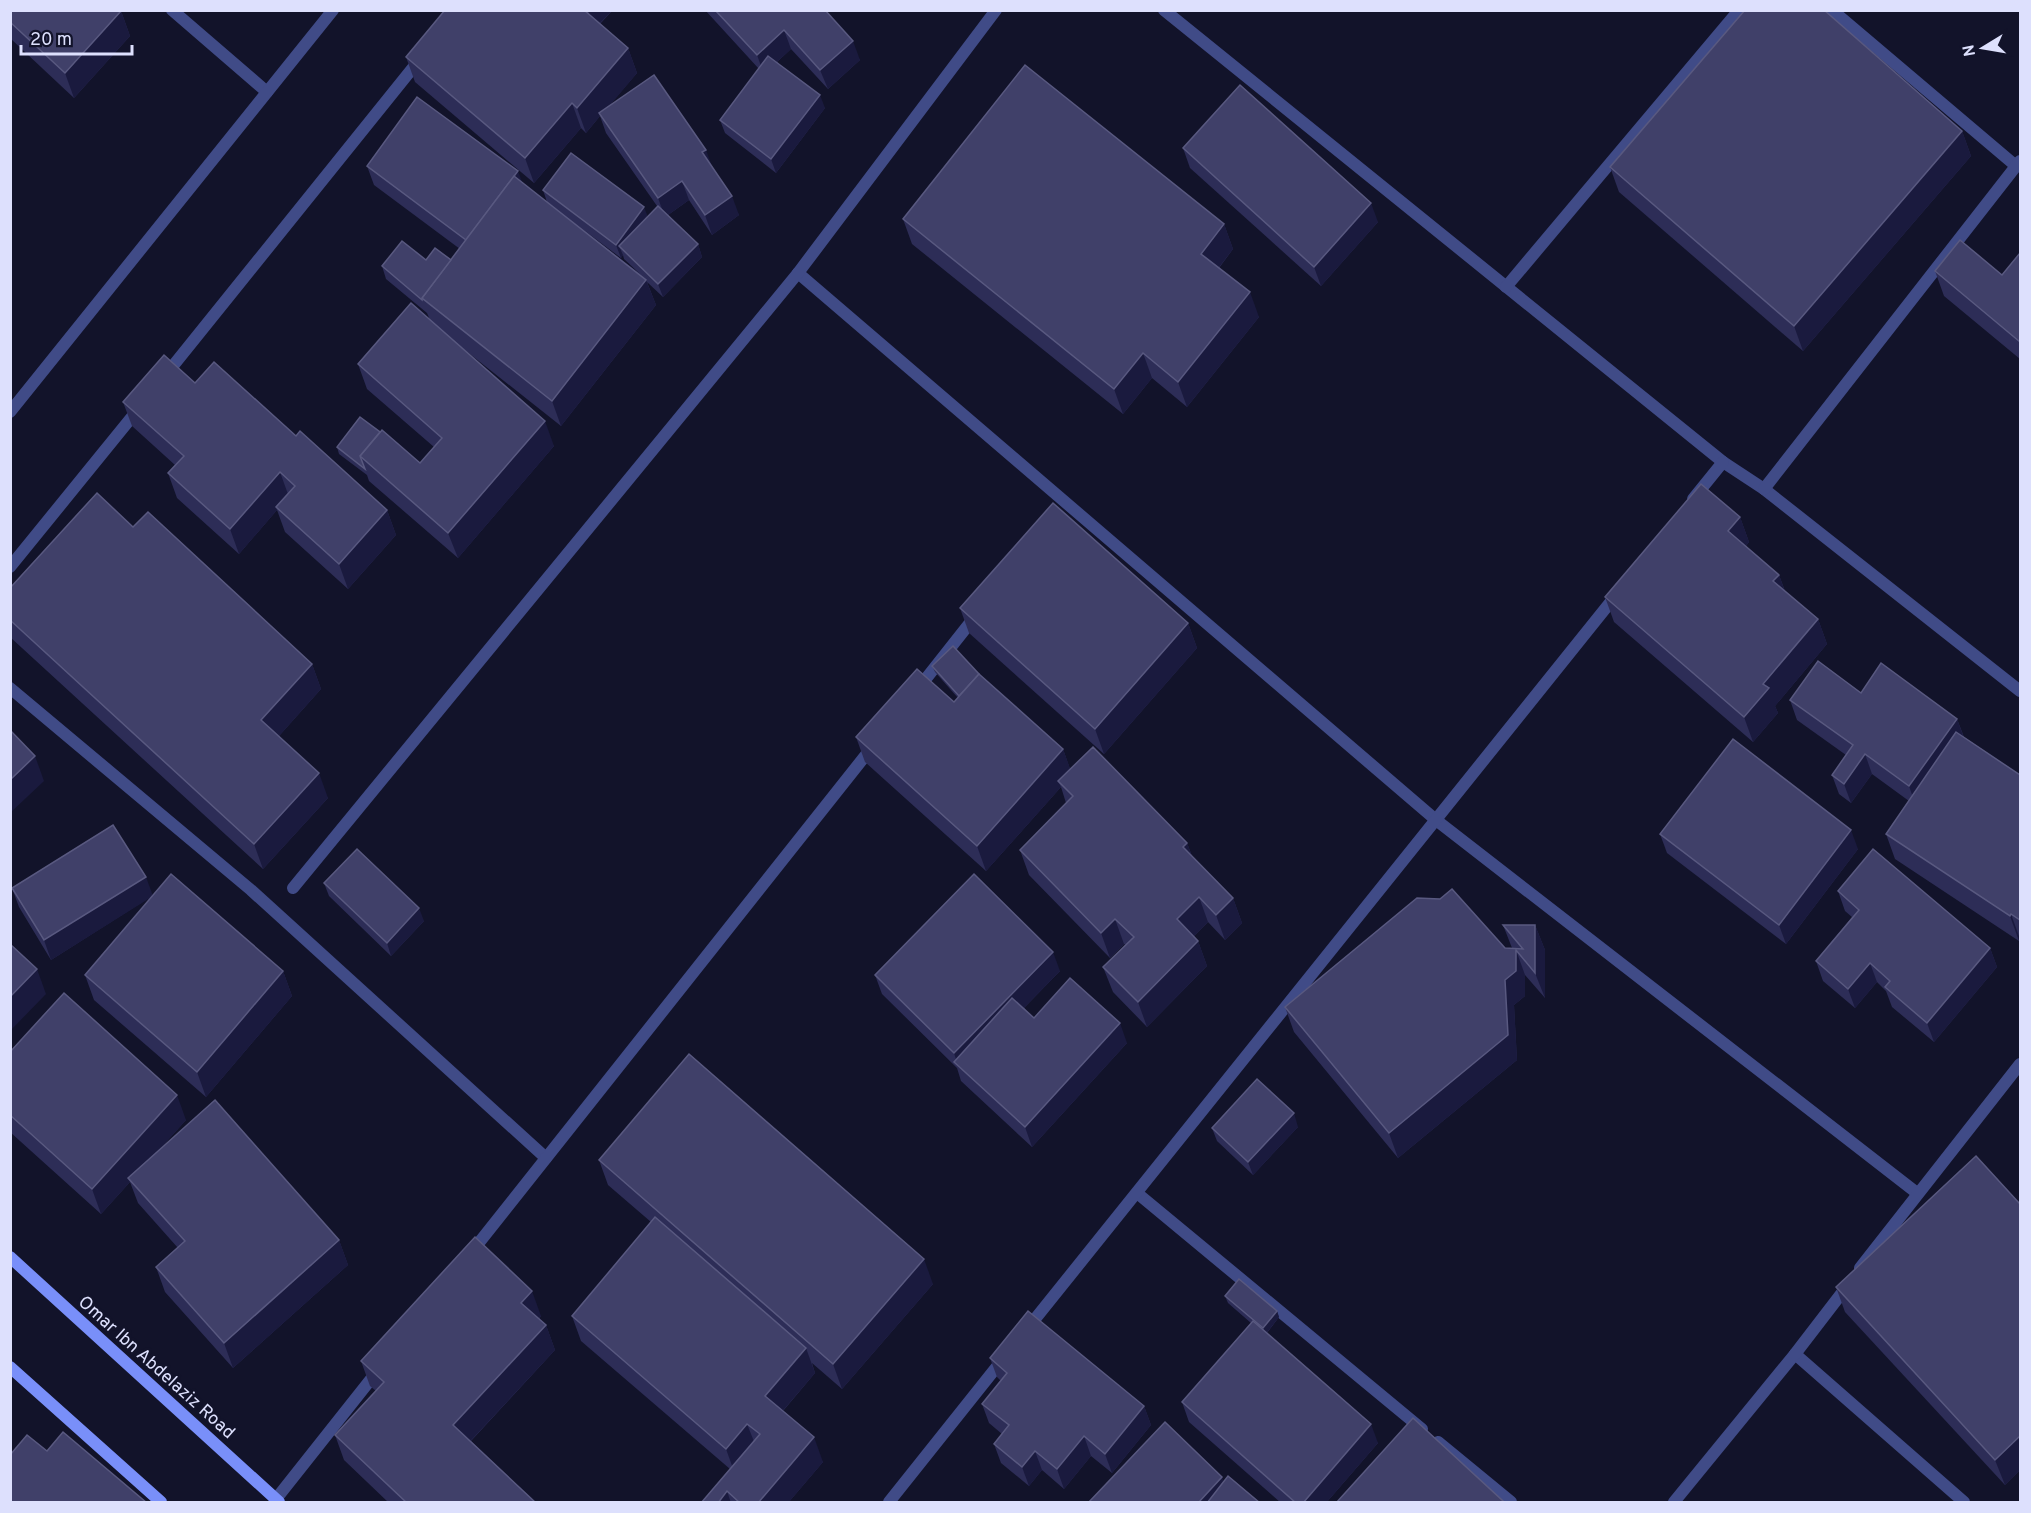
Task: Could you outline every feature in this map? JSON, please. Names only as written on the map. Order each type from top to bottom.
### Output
[{"type":"street","points":[[172,10],[267,92]]},
{"type":"street","points":[[10,412],[333,10]]},
{"type":"street","points":[[293,888],[798,273],[996,10]]},
{"type":"street","points":[[1164,10],[1723,462],[1764,489],[2020,691]]},
{"type":"street","points":[[1506,287],[1739,10]]},
{"type":"street","points":[[1764,489],[2018,164],[1832,10]]},
{"type":"street","points":[[10,567],[429,48]]},
{"type":"street","points":[[798,273],[1062,508],[1436,820],[1917,1193]]},
{"type":"street","points":[[1686,508],[1723,462]]},
{"type":"street","points":[[893,1501],[1015,1345],[1627,581]]},
{"type":"street","points":[[910,700],[984,606]]},
{"type":"street","points":[[10,688],[251,890],[546,1158]]},
{"type":"street","points":[[458,1269],[880,737]]},
{"type":"street","points":[[1674,1503],[1795,1354],[1917,1193],[2020,1064]]},
{"type":"street","points":[[1137,1193],[1511,1503]]},
{"type":"street","name":"Omar Ibn Abdelaziz Road","points":[[10,1257],[278,1501]]},
{"type":"street","points":[[1795,1354],[1964,1503]]},
{"type":"street","points":[[278,1501],[385,1361]]},
{"type":"street","points":[[10,1367],[161,1503]]},
{"type":"building","points":[[10,10],[121,11],[65,73],[10,22]]},
{"type":"building","points":[[445,10],[584,10],[628,48],[577,108],[572,103],[525,158],[406,57]]},
{"type":"building","points":[[715,10],[825,10],[853,41],[820,70],[784,30],[757,55]]},
{"type":"building","points":[[1745,10],[1824,10],[1962,131],[1794,326],[1610,167]]},
{"type":"building","points":[[768,56],[820,95],[771,159],[720,120]]},
{"type":"building","points":[[1025,65],[1224,224],[1201,254],[1250,292],[1178,382],[1143,353],[1114,389],[903,219]]},
{"type":"building","points":[[654,75],[706,150],[702,152],[732,196],[705,215],[682,181],[658,198],[599,113]]},
{"type":"building","points":[[1240,85],[1371,203],[1314,267],[1183,148]]},
{"type":"building","points":[[417,97],[518,171],[466,240],[367,166]]},
{"type":"building","points":[[571,153],[644,207],[616,245],[543,190]]},
{"type":"building","points":[[514,176],[646,280],[552,401],[422,298]]},
{"type":"building","points":[[658,206],[698,244],[658,284],[619,246]]},
{"type":"building","points":[[1960,240],[2002,275],[2020,253],[2020,342],[1935,271]]},
{"type":"building","points":[[402,241],[426,260],[435,248],[451,260],[422,300],[382,266]]},
{"type":"building","points":[[411,303],[545,421],[448,533],[360,456],[382,430],[420,463],[442,438],[358,364]]},
{"type":"building","points":[[164,355],[195,383],[214,362],[296,436],[300,431],[387,510],[339,564],[276,507],[295,486],[280,472],[230,529],[168,473],[184,456],[123,402]]},
{"type":"building","points":[[360,417],[380,432],[360,456],[365,469],[337,447]]},
{"type":"building","points":[[1701,484],[1740,517],[1728,531],[1779,575],[1773,581],[1818,619],[1763,684],[1769,688],[1744,717],[1605,597]]},
{"type":"building","points":[[97,493],[133,527],[148,512],[312,664],[261,720],[319,773],[254,844],[10,620],[10,588]]},
{"type":"building","points":[[1053,503],[1188,623],[1095,729],[960,608]]},
{"type":"building","points":[[953,646],[979,674],[959,696],[932,666]]},
{"type":"building","points":[[1818,661],[1861,693],[1881,663],[1957,719],[1909,786],[1865,754],[1844,784],[1832,775],[1853,745],[1790,700]]},
{"type":"building","points":[[917,669],[954,702],[979,674],[1063,749],[977,846],[856,737]]},
{"type":"building","points":[[10,730],[35,756],[10,780]]},
{"type":"building","points":[[1956,732],[2020,775],[2020,920],[2011,914],[2010,916],[1886,834]]},
{"type":"building","points":[[1733,739],[1851,830],[1779,925],[1660,834]]},
{"type":"building","points":[[1093,747],[1187,843],[1183,847],[1233,898],[1216,915],[1199,897],[1177,919],[1198,941],[1138,1002],[1103,967],[1134,937],[1115,919],[1101,933],[1020,850],[1073,796],[1058,781]]},
{"type":"building","points":[[113,825],[146,877],[44,940],[12,888]]},
{"type":"building","points":[[357,849],[419,908],[387,943],[324,883]]},
{"type":"building","points":[[1873,849],[1990,948],[1927,1023],[1885,987],[1890,981],[1870,963],[1848,989],[1816,961],[1859,910],[1838,891]]},
{"type":"building","points":[[171,874],[283,971],[197,1072],[85,975]]},
{"type":"building","points":[[974,874],[1053,952],[954,1053],[875,975]]},
{"type":"building","points":[[1452,889],[1505,948],[1523,949],[1503,925],[1535,925],[1535,973],[1516,950],[1516,971],[1505,980],[1508,1035],[1389,1133],[1285,1007],[1417,898],[1440,899]]},
{"type":"building","points":[[10,944],[37,969],[10,997]]},
{"type":"building","points":[[1070,978],[1120,1023],[1025,1127],[954,1062],[1012,998],[1034,1018]]},
{"type":"building","points":[[64,993],[177,1095],[92,1189],[10,1115],[10,1052]]},
{"type":"building","points":[[689,1054],[924,1259],[833,1364],[599,1160]]},
{"type":"building","points":[[1257,1079],[1294,1113],[1248,1162],[1212,1128]]},
{"type":"building","points":[[215,1100],[339,1240],[224,1343],[156,1267],[185,1241],[128,1178]]},
{"type":"building","points":[[1976,1156],[2020,1204],[2020,1436],[1995,1460],[1836,1287]]},
{"type":"building","points":[[655,1217],[806,1348],[765,1396],[814,1437],[758,1503],[740,1503],[727,1491],[718,1503],[701,1503],[760,1434],[747,1424],[726,1449],[572,1316]]},
{"type":"building","points":[[475,1237],[532,1291],[521,1303],[546,1325],[453,1425],[536,1503],[407,1503],[335,1435],[384,1382],[361,1361]]},
{"type":"building","points":[[1239,1279],[1277,1311],[1263,1328],[1225,1296]]},
{"type":"building","points":[[1028,1311],[1144,1406],[1105,1454],[1084,1436],[1057,1469],[1035,1451],[1022,1467],[994,1444],[1009,1425],[982,1404],[1007,1373],[990,1358]]},
{"type":"building","points":[[1253,1321],[1371,1424],[1303,1503],[1296,1503],[1182,1402]]},
{"type":"building","points":[[1413,1418],[1503,1501],[1502,1503],[1336,1503]]},
{"type":"building","points":[[1165,1422],[1222,1477],[1198,1503],[1088,1503]]},
{"type":"building","points":[[63,1432],[147,1503],[10,1503],[10,1455],[27,1435],[47,1451]]},
{"type":"building","points":[[1228,1476],[1260,1503],[1207,1503]]}]
